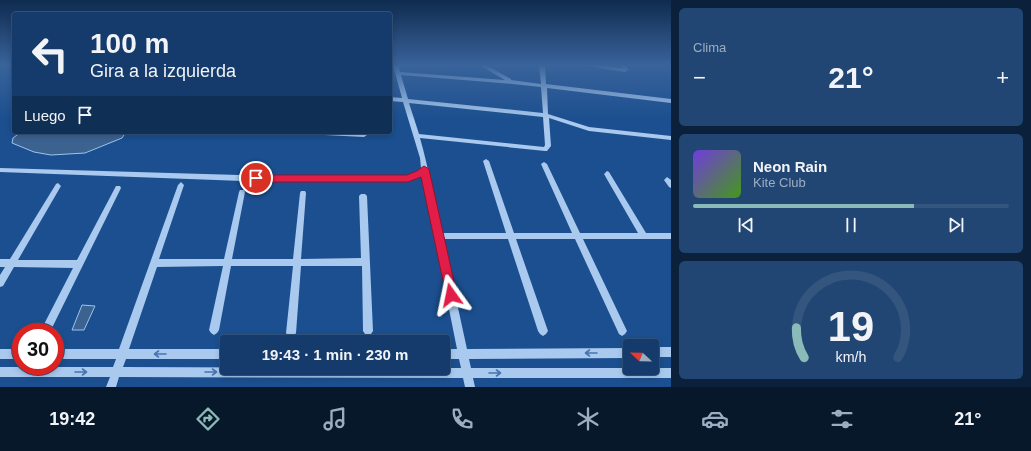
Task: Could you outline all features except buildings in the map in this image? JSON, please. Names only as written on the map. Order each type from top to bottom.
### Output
[{"type":"street","points":[[400,83],[423,158],[424,169],[470,387]]},
{"type":"street","points":[[521,83],[671,101]]},
{"type":"street","points":[[417,136],[545,149],[548,146],[544,115],[544,86]]},
{"type":"street","points":[[392,99],[544,115],[589,129],[671,138]]},
{"type":"street","points":[[344,134],[364,134]]},
{"type":"street","points":[[486,161],[543,331]]},
{"type":"street","points":[[544,164],[622,331]]},
{"type":"street","points":[[0,170],[272,179],[408,178],[420,173],[424,169]]},
{"type":"street","points":[[607,174],[644,236]]},
{"type":"street","points":[[111,387],[181,185]]},
{"type":"street","points":[[0,283],[58,186]]},
{"type":"street","points":[[50,323],[118,188]]},
{"type":"street","points":[[214,330],[242,192]]},
{"type":"street","points":[[291,333],[298,262],[302,193]]},
{"type":"street","points":[[363,196],[368,331]]},
{"type":"street","points":[[439,236],[671,236]]},
{"type":"street","points":[[154,263],[365,262]]},
{"type":"street","points":[[0,263],[79,264]]},
{"type":"street","points":[[659,352],[671,352]]},
{"type":"street","points":[[450,354],[623,353]]},
{"type":"street","points":[[0,354],[12,354]]},
{"type":"street","points":[[64,354],[220,354]]},
{"type":"street","points":[[0,372],[671,373]]},
{"type":"water","points":[[18,134],[125,134],[122,138],[85,153],[51,155],[34,152],[12,143],[13,138]]},
{"type":"water","points":[[82,305],[95,306],[84,330],[72,330]]},
{"type":"route","points":[[256,178],[408,178],[415,176],[424,169],[451,295]]}]
